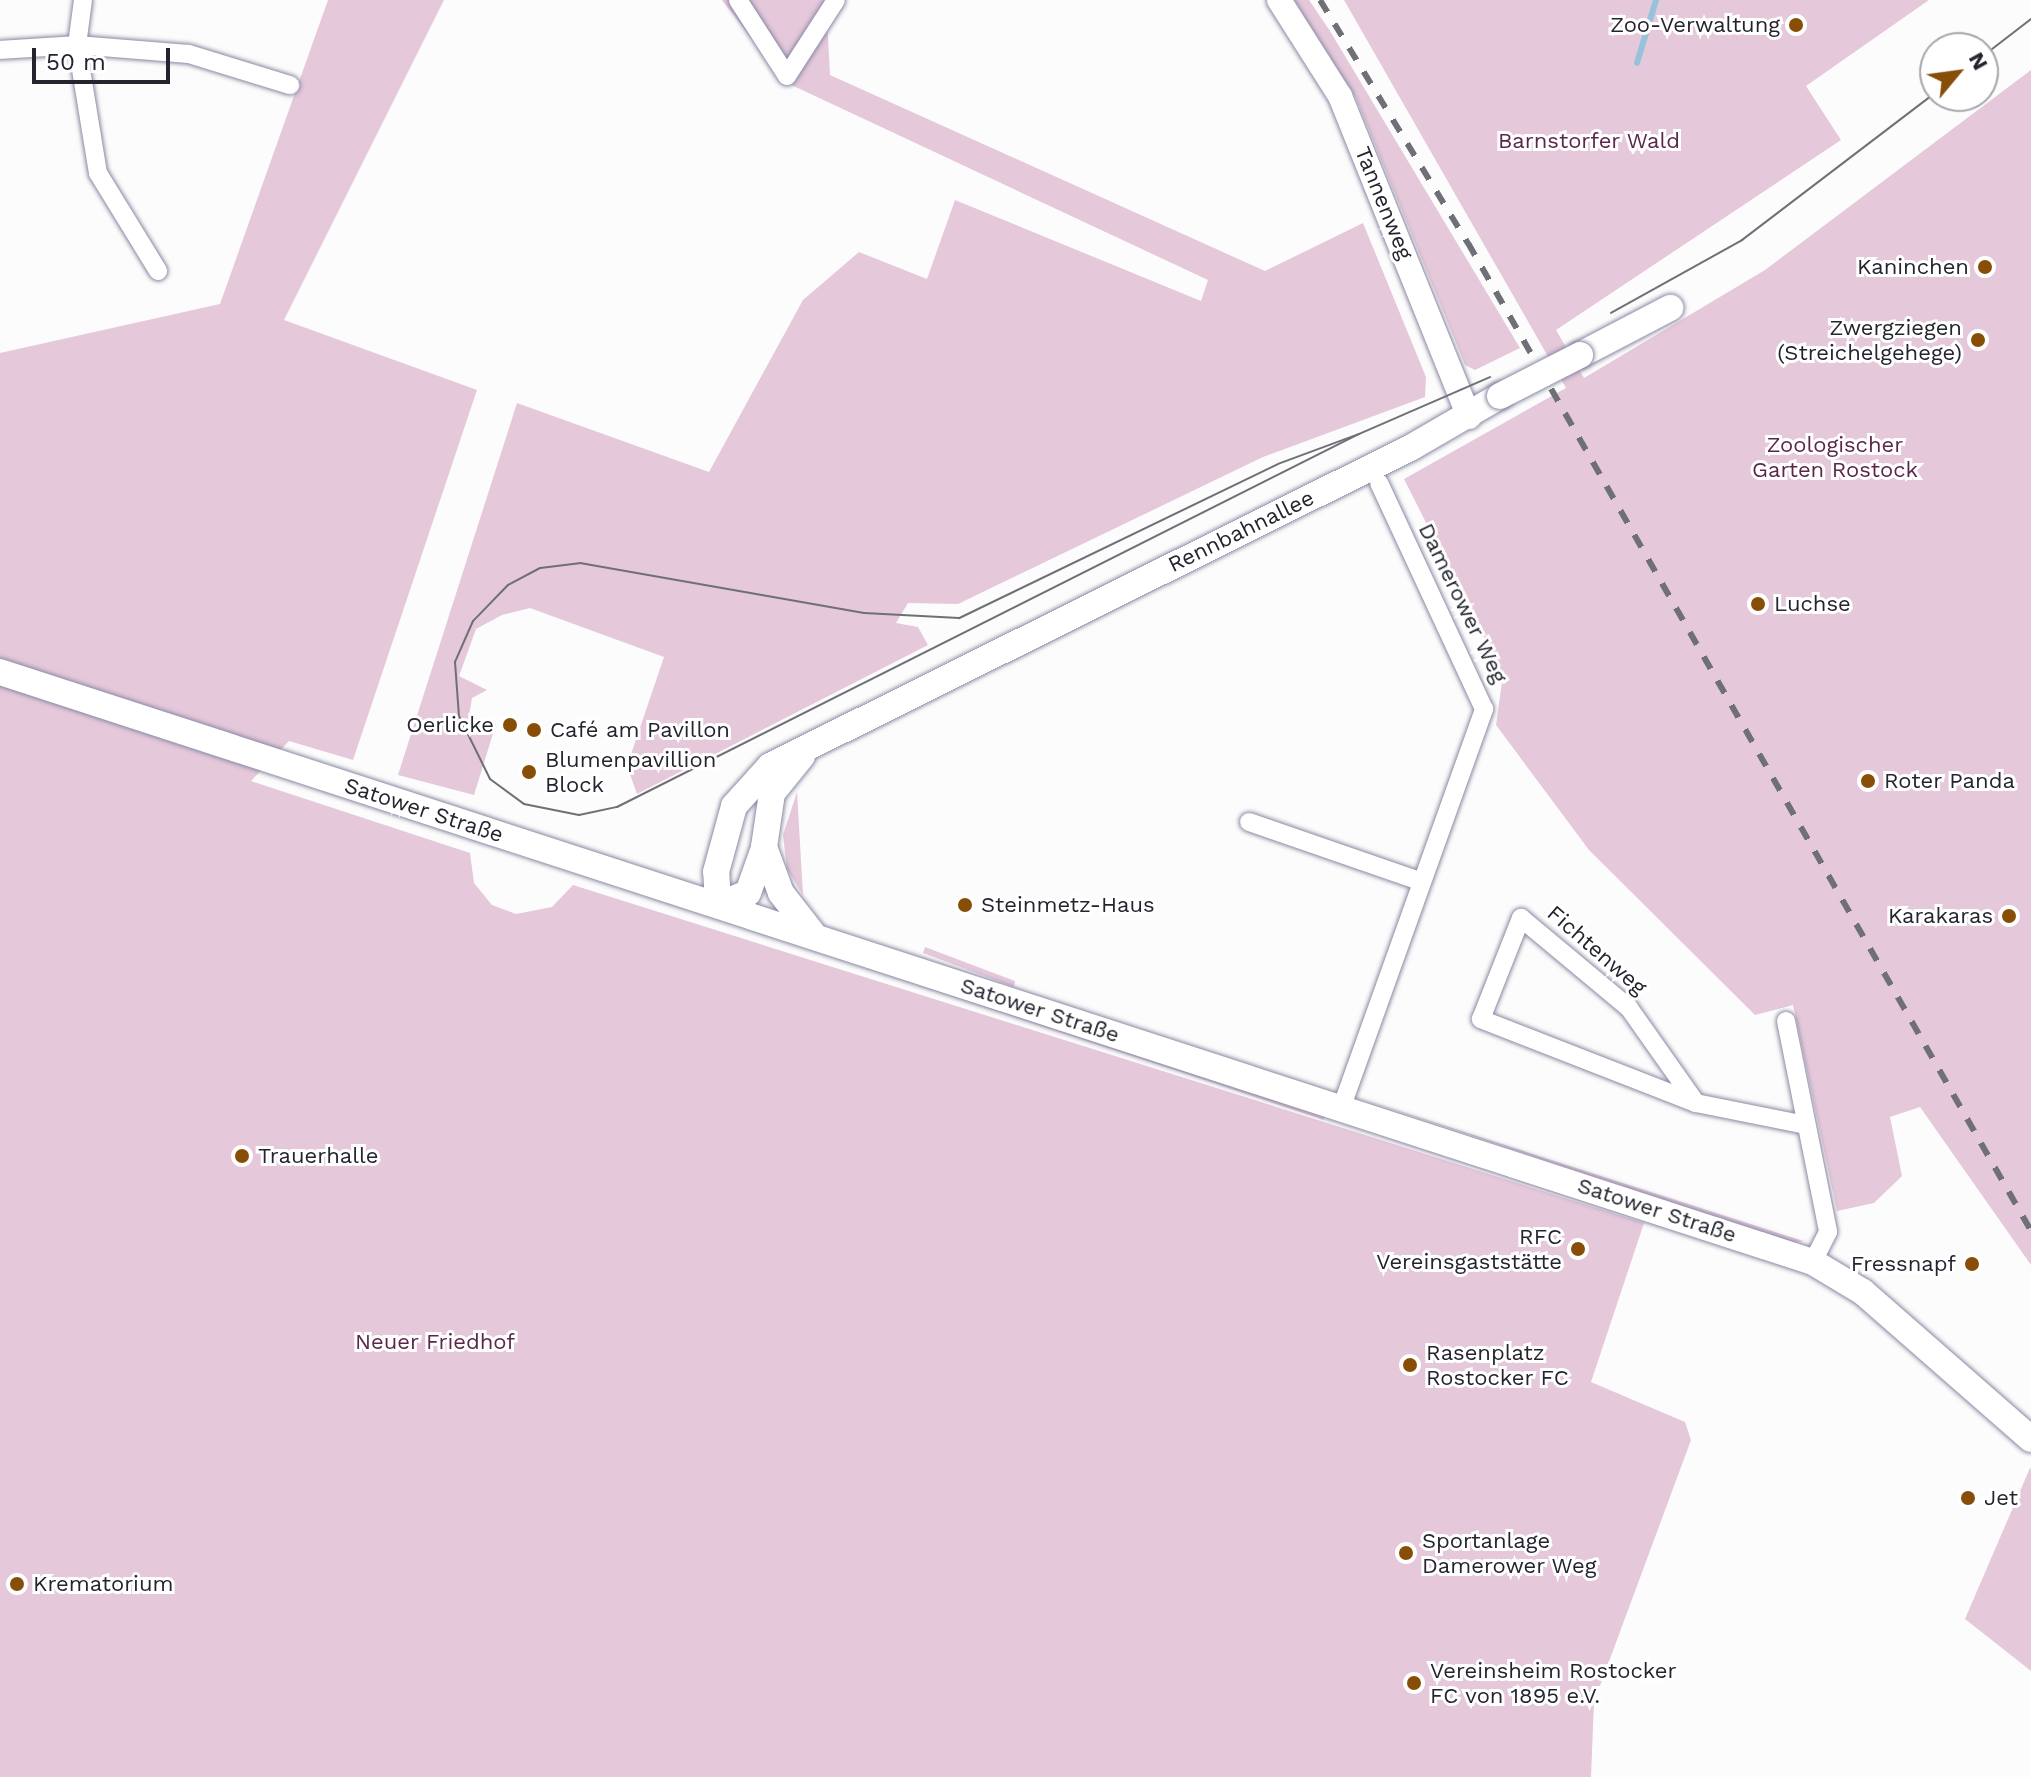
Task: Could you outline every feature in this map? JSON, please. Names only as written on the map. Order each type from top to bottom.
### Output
[{"type":"main road","name":"Rennbahnallee","points":[[810,748],[772,793],[764,847],[748,893],[718,905],[718,861],[745,788],[770,766],[1469,417],[1500,396],[1670,308]]},
{"type":"main road","name":"Satower Straße","points":[[0,672],[1342,1106],[1813,1262],[1863,1292],[2031,1439]]},
{"type":"main road","name":"Rennbahnallee","points":[[764,847],[781,893],[813,934]]},
{"type":"street","points":[[83,0],[77,45],[98,173],[158,271]]},
{"type":"street","points":[[738,0],[787,76],[836,0]]},
{"type":"street","name":"Tannenweg","points":[[1279,0],[1340,96],[1469,417]]},
{"type":"street","points":[[0,50],[77,45],[189,54],[290,85]]},
{"type":"street","name":"Damerower Weg","points":[[1342,1106],[1484,698],[1379,483]]},
{"type":"street","points":[[1249,822],[1422,882]]},
{"type":"street","name":"Fichtenweg","points":[[1696,1103],[1629,1008],[1521,918],[1481,1019],[1696,1103],[1806,1125]]},
{"type":"street","points":[[1786,1021],[1828,1232],[1813,1262]]},
{"type":"green space","name":"Neuer Friedhof","points":[[328,0],[444,0],[284,320],[477,390],[353,760],[289,741],[251,781],[470,853],[474,883],[492,905],[516,914],[552,907],[573,885],[1644,1223],[1591,1382],[1685,1422],[1691,1440],[1594,1702],[1591,1777],[0,1777],[0,353],[220,304]]},
{"type":"green space","points":[[722,0],[836,0],[827,18],[830,75],[1265,271],[1363,223],[1426,377],[1425,397],[1263,457],[958,604],[908,603],[896,623],[918,627],[928,645],[637,794],[627,766],[664,657],[530,608],[502,615],[476,629],[459,676],[487,690],[472,698],[469,716],[496,724],[474,795],[398,775],[517,403],[709,472],[803,300],[859,252],[927,279],[955,200],[1201,301],[1208,280],[785,82]]},
{"type":"green space","points":[[1294,0],[1309,0],[1330,31],[1520,348],[1475,370],[1465,365],[1356,98]]},
{"type":"green space","name":"Zoologischer Garten Rostock","points":[[1344,0],[1929,0],[1806,86],[1841,140],[1556,330],[1584,378],[1765,270],[1975,112],[1999,112],[1999,94],[2031,70],[2031,1265],[1920,1107],[1890,1117],[1902,1176],[1874,1203],[1837,1211],[1793,1005],[1755,1015],[1589,850],[1496,725],[1503,675],[1404,479],[1566,388]]},
{"type":"green space","points":[[797,792],[803,895],[787,869],[783,835]]},
{"type":"green space","points":[[925,947],[1015,981],[1014,987],[923,953]]},
{"type":"green space","points":[[827,955],[1324,1113],[1324,1120],[1175,1070]]},
{"type":"green space","points":[[1359,1098],[1803,1241],[1793,1243]]},
{"type":"green space","points":[[2031,1469],[2031,1671],[1965,1619]]},
{"type":"waterway","points":[[1637,63],[1656,0]]},
{"type":"tram line","points":[[1999,44],[2031,19]]},
{"type":"tram line","points":[[1611,313],[1742,240],[1919,105]]},
{"type":"tram line","points":[[1359,434],[1278,464],[959,618],[864,613],[581,563],[540,568],[508,585],[473,621],[455,662],[459,716],[490,779],[524,804],[579,815],[617,807],[1359,434],[1490,377]]},
{"type":"railway","points":[[1320,0],[1468,243],[2031,1231]]},
{"type":"place","name":"Zoo-Verwaltung","points":[[1796,25]]},
{"type":"place","name":"Kaninchen","points":[[1985,267]]},
{"type":"place","name":"Zwergziegen (Streichelgehege)","points":[[1978,340]]},
{"type":"place","name":"Luchse","points":[[1758,604]]},
{"type":"place","name":"Oerlicke","points":[[510,725]]},
{"type":"place","name":"Café am Pavillon","points":[[534,730]]},
{"type":"place","name":"Blumenpavillion Block","points":[[529,772]]},
{"type":"place","name":"Roter Panda","points":[[1868,781]]},
{"type":"place","name":"Steinmetz-Haus","points":[[965,905]]},
{"type":"place","name":"Karakaras","points":[[2009,916]]},
{"type":"place","name":"Trauerhalle","points":[[242,1156]]},
{"type":"place","name":"RFC Vereinsgaststätte","points":[[1578,1249]]},
{"type":"place","name":"Fressnapf","points":[[1972,1264]]},
{"type":"place","name":"Rasenplatz Rostocker FC","points":[[1410,1365]]},
{"type":"place","name":"Jet","points":[[1968,1498]]},
{"type":"place","name":"Sportanlage Damerower Weg","points":[[1406,1553]]},
{"type":"place","name":"Krematorium","points":[[17,1584]]},
{"type":"place","name":"Vereinsheim Rostocker FC von 1895 e.V.","points":[[1414,1683]]},
{"type":"park label","name":"Barnstorfer Wald","points":[[1589,141]]}]
